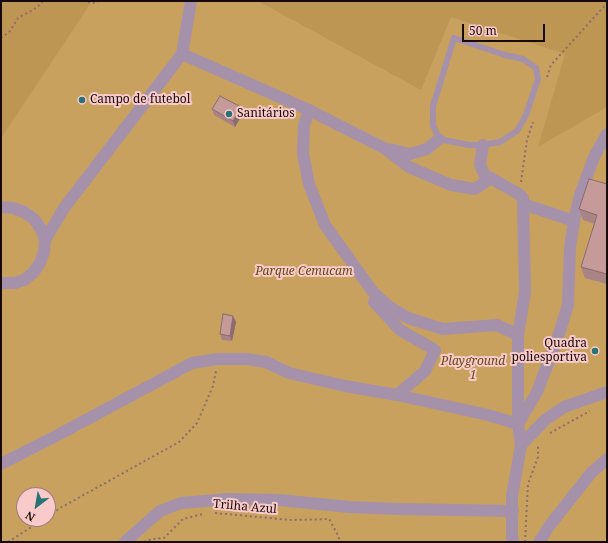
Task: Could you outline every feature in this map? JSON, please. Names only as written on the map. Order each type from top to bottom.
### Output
[{"type":"street","points":[[44,240],[64,208],[182,54],[191,1]]},
{"type":"street","points":[[182,54],[309,110],[384,148],[409,167],[451,185],[475,189],[491,178]]},
{"type":"street","points":[[309,110],[304,125],[304,187],[321,231],[368,296],[400,330],[436,350],[425,370],[397,394]]},
{"type":"street","points":[[518,424],[537,392],[558,338],[568,306],[570,247],[574,221],[580,195],[594,158],[607,134]]},
{"type":"street","points":[[384,148],[410,154],[428,149],[439,139]]},
{"type":"street","points":[[483,145],[480,164],[485,175],[521,199],[574,221]]},
{"type":"street","points":[[303,154],[309,184],[325,225],[373,292],[387,305],[408,318],[443,329],[497,325],[518,335]]},
{"type":"street","points":[[513,542],[512,496],[521,445],[518,424],[518,335],[526,292],[521,199]]},
{"type":"street","points":[[1,207],[12,208],[24,212],[34,219],[41,229],[44,240],[44,252],[40,263],[33,273],[24,280],[15,283],[1,283]]},
{"type":"street","points":[[1,464],[192,363],[218,359],[246,359],[266,362],[289,372],[345,386],[397,394],[488,415],[518,424]]},
{"type":"street","points":[[521,445],[546,420],[564,407],[607,392]]},
{"type":"street","points":[[539,542],[550,525],[591,473],[607,459]]},
{"type":"street","points":[[125,542],[160,511],[181,502],[228,499],[279,500],[363,508],[513,511]]},
{"type":"lane","points":[[454,38],[493,52],[523,59],[536,68],[538,79],[526,115],[517,131],[500,142],[483,145],[469,145],[439,139],[433,125],[433,106],[454,38]]},
{"type":"path","points":[[1,38],[10,31],[18,18],[36,8],[43,1]]},
{"type":"path","points":[[83,1],[93,3],[99,1]]},
{"type":"path","points":[[546,80],[551,65],[607,3]]},
{"type":"path","points":[[521,199],[527,140],[534,117]]},
{"type":"path","points":[[56,511],[179,442],[197,423],[213,386],[218,359]]},
{"type":"path","points":[[548,433],[590,411]]},
{"type":"path","points":[[525,542],[528,484],[538,457],[538,442]]},
{"type":"path","name":"Trilha Azul","points":[[144,542],[152,539],[164,538],[183,518],[208,512]]},
{"type":"path","name":"Trilha Azul","points":[[214,513],[291,520],[328,519],[338,535],[340,542]]},
{"type":"path","points":[[8,542],[31,527]]},
{"type":"green space","name":"Parque Cemucam","points":[[1,1],[607,1],[607,542],[1,542]]},
{"type":"shaded area","points":[[1,1],[92,1],[1,138]]},
{"type":"shaded area","points":[[258,1],[607,1],[607,107],[538,147],[565,54],[451,17],[421,90]]},
{"type":"building","points":[[220,96],[241,107],[233,121],[212,109]]},
{"type":"building","points":[[589,179],[607,184],[607,274],[581,267],[597,215],[579,209]]},
{"type":"building","points":[[223,314],[233,316],[230,336],[220,334]]},
{"type":"place","name":"Campo de futebol","points":[[82,100]]},
{"type":"place","name":"Sanitários","points":[[229,114]]},
{"type":"place","name":"Quadra poliesportiva","points":[[595,351]]},
{"type":"park label","name":"Playground 1","points":[[473,369]]}]
